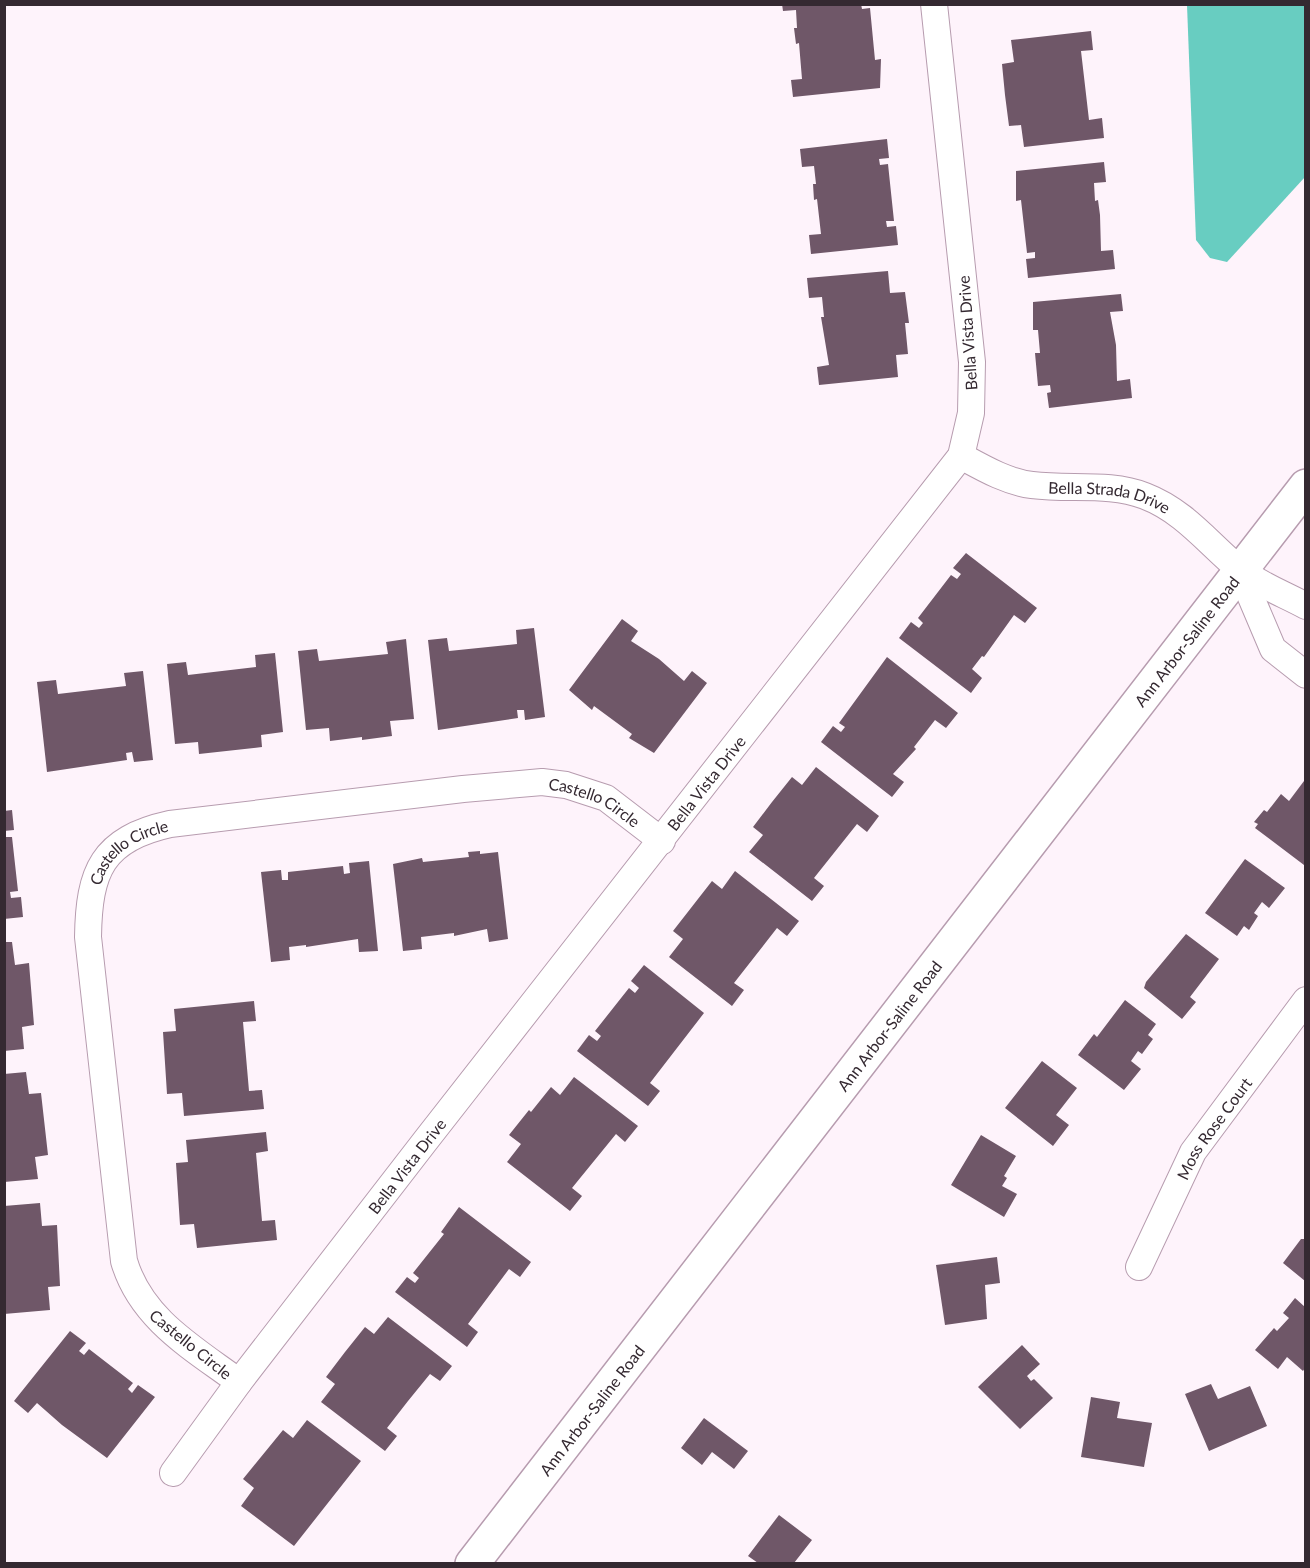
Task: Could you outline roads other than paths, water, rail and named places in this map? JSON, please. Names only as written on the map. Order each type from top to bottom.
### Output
[{"type":"main road","name":"Ann Arbor-Saline Road","points":[[472,1563],[1305,486]]},
{"type":"street","name":"Bella Vista Drive","points":[[173,1473],[239,1382],[961,456],[971,413],[972,362],[934,4]]},
{"type":"street","name":"Bella Strada Drive","points":[[961,456],[994,474],[1030,485],[1098,487],[1142,495],[1161,503],[1185,520],[1239,569]]},
{"type":"street","points":[[1239,569],[1305,606]]},
{"type":"street","points":[[1239,569],[1273,650],[1305,675]]},
{"type":"street","name":"Castello Circle","points":[[239,1382],[157,1319],[130,1282],[124,1261],[88,937],[92,890],[98,868],[106,856],[130,837],[149,828],[170,824],[542,782],[566,785],[606,798],[662,842]]},
{"type":"street","name":"Moss Rose Court","points":[[1139,1267],[1193,1152],[1305,1000]]}]
